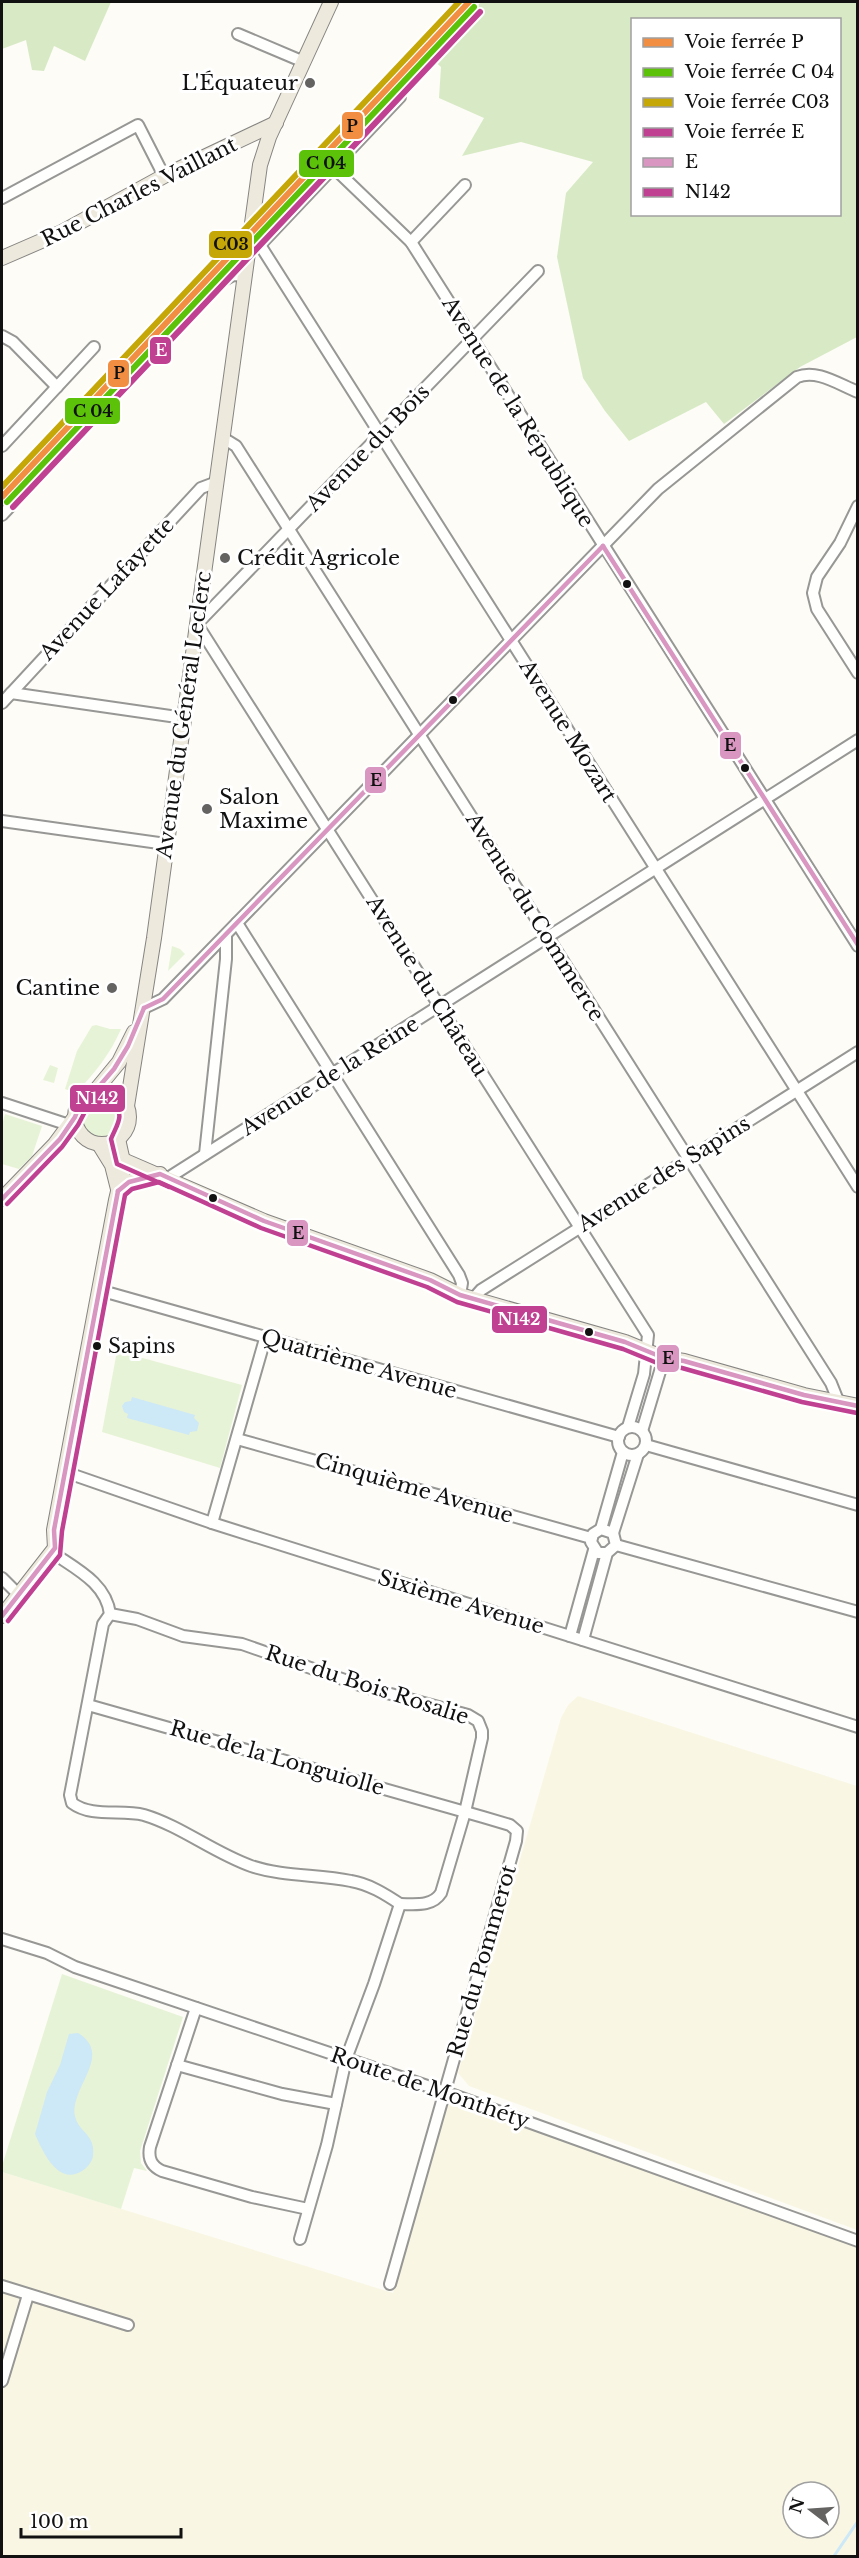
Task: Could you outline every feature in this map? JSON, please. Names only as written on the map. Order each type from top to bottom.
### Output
[{"type":"main road","name":"Avenue du Général Leclerc","points":[[127,1106],[144,1008],[245,276],[255,244],[260,165],[276,123],[331,2]]},
{"type":"main road","name":"Rue Charles Vaillant","points":[[2,258],[62,232],[164,176],[276,123]]},
{"type":"main road","name":"Avenue du Général Leclerc","points":[[96,1090],[124,1054],[144,1008]]},
{"type":"main road","points":[[2,1199],[55,1144],[72,1121],[82,1099],[96,1090],[114,1093],[127,1106],[128,1124],[118,1139],[118,1191],[53,1535],[55,1548],[2,1616]]},
{"type":"main road","points":[[72,1121],[88,1141],[107,1144],[118,1139]]},
{"type":"main road","points":[[99,1144],[117,1162],[164,1176],[264,1221],[430,1280],[467,1297],[527,1313],[664,1358],[858,1406]]},
{"type":"main road","points":[[118,1191],[129,1182],[164,1176]]},
{"type":"street","points":[[238,34],[304,62]]},
{"type":"street","points":[[255,244],[400,98]]},
{"type":"street","points":[[2,198],[138,125],[164,176]]},
{"type":"street","name":"Avenue de la République","points":[[333,167],[411,242],[858,946]]},
{"type":"street","points":[[411,242],[465,185]]},
{"type":"street","name":"Avenue Mozart","points":[[255,244],[381,435],[858,1187]]},
{"type":"street","name":"Avenue du Bois","points":[[197,624],[538,271]]},
{"type":"street","points":[[2,515],[222,281],[231,275],[245,276]]},
{"type":"street","points":[[2,336],[13,342],[57,387]]},
{"type":"street","points":[[2,446],[94,347]]},
{"type":"street","points":[[144,1008],[163,999],[658,489],[790,382],[803,375],[815,374],[858,392]]},
{"type":"street","name":"Avenue du Commerce","points":[[224,438],[236,446],[831,1383],[839,1403]]},
{"type":"street","name":"Avenue Lafayette","points":[[2,703],[199,490],[208,483],[217,482]]},
{"type":"street","points":[[858,506],[840,543],[819,573],[813,593],[817,609],[858,673]]},
{"type":"street","name":"Avenue du Château","points":[[197,624],[648,1335],[647,1351]]},
{"type":"street","points":[[10,693],[184,718]]},
{"type":"street","name":"Avenue de la Reine","points":[[164,1176],[205,1154],[331,1075],[858,740]]},
{"type":"street","points":[[2,821],[166,844]]},
{"type":"street","points":[[237,923],[459,1275],[467,1297]]},
{"type":"street","points":[[205,1154],[226,959],[225,936]]},
{"type":"street","name":"Avenue des Sapins","points":[[467,1297],[858,1052]]},
{"type":"street","points":[[2,1103],[72,1121]]},
{"type":"street","name":"Quatrième Avenue","points":[[99,1290],[265,1339],[619,1437]]},
{"type":"street","points":[[212,1523],[265,1339]]},
{"type":"street","points":[[638,1454],[630,1455],[623,1452],[619,1446],[619,1437],[628,1427],[644,1374],[647,1351]]},
{"type":"street","points":[[642,1431],[664,1358]]},
{"type":"street","points":[[616,1545],[613,1533],[638,1454],[646,1445],[646,1437],[642,1431],[628,1427]]},
{"type":"street","name":"Cinquième Avenue","points":[[237,1439],[591,1538]]},
{"type":"street","points":[[646,1445],[858,1505]]},
{"type":"street","points":[[570,1636],[594,1550],[591,1538],[601,1528],[623,1452]]},
{"type":"street","name":"Sixième Avenue","points":[[65,1472],[212,1523],[858,1727]]},
{"type":"street","points":[[601,1528],[613,1533]]},
{"type":"street","points":[[583,1640],[607,1553],[616,1545]]},
{"type":"street","points":[[616,1545],[858,1612]]},
{"type":"street","points":[[594,1550],[607,1553]]},
{"type":"street","points":[[53,1553],[89,1578],[105,1595],[110,1614],[103,1624],[70,1795],[74,1804],[94,1811],[144,1815],[249,1865],[274,1872],[358,1882],[376,1889],[400,1904],[375,1984],[346,2059],[327,2145],[300,2239]]},
{"type":"street","points":[[2,1578],[18,1594]]},
{"type":"street","name":"Rue du Bois Rosalie","points":[[110,1614],[137,1619],[183,1636],[242,1644],[365,1687],[473,1717],[480,1725],[482,1738],[465,1812],[440,1895],[428,1904],[400,1904]]},
{"type":"street","name":"Rue de la Longuiolle","points":[[88,1705],[465,1812]]},
{"type":"street","name":"Rue du Pommerot","points":[[390,2284],[518,1835],[516,1829],[510,1825],[465,1812]]},
{"type":"street","name":"Route de Monthéty","points":[[2,1939],[28,1947],[64,1963],[445,2092],[858,2241]]},
{"type":"street","points":[[196,2008],[149,2150],[149,2158],[154,2166],[162,2171],[252,2197],[308,2209]]},
{"type":"street","points":[[177,2065],[282,2094],[336,2104]]},
{"type":"street","points":[[2,2286],[128,2325]]},
{"type":"street","points":[[2,2381],[28,2295]]},
{"type":"shaded area","points":[[578,1696],[857,1786],[857,2230],[469,2086],[458,2073],[561,1718],[568,1705]]},
{"type":"shaded area","points":[[449,2096],[857,2247],[857,2556],[2,2556],[2,2172],[393,2293]]},
{"type":"green space","points":[[2,2],[111,2],[85,61],[54,46],[44,71],[32,70],[26,40],[2,49]]},
{"type":"green space","points":[[481,2],[857,2],[857,337],[800,367],[724,424],[706,402],[629,441],[583,378],[557,257],[566,193],[593,162],[521,142],[462,156],[484,118],[439,98],[441,67],[429,56]]},
{"type":"green space","points":[[172,946],[185,954],[168,971]]},
{"type":"green space","points":[[92,1026],[121,1029],[102,1063],[76,1093],[65,1089],[77,1051]]},
{"type":"green space","points":[[50,1065],[58,1068],[54,1083],[43,1080]]},
{"type":"green space","points":[[102,1095],[117,1102],[124,1117],[117,1132],[102,1139],[87,1132],[80,1117],[87,1102]]},
{"type":"green space","points":[[5,1114],[42,1126],[32,1156],[19,1169],[2,1164],[2,1125]]},
{"type":"green space","points":[[117,1351],[242,1385],[220,1468],[102,1432]]},
{"type":"green space","points":[[62,1974],[183,2017],[140,2151],[141,2163],[147,2171],[134,2168],[121,2209],[2,2172]]},
{"type":"water","points":[[132,1397],[195,1415],[194,1418],[199,1423],[197,1431],[190,1432],[189,1435],[127,1418],[128,1414],[124,1412],[122,1406],[125,1402],[131,1401]]},
{"type":"water","points":[[78,2033],[88,2042],[92,2051],[92,2061],[78,2094],[75,2116],[92,2143],[93,2156],[89,2165],[82,2171],[66,2174],[52,2165],[35,2134],[47,2092],[60,2065],[69,2034]]},
{"type":"waterway","points":[[834,2556],[858,2521]]},
{"type":"rail line","name":"C03","points":[[2,487],[459,2]]},
{"type":"rail line","name":"P","points":[[2,497],[469,2]]},
{"type":"rail line","name":"E","points":[[13,507],[480,12]]},
{"type":"transit line","points":[[7,502],[474,7]]},
{"type":"transit line","name":"E","points":[[603,546],[858,945]]},
{"type":"transit line","name":"E","points":[[144,1008],[163,999],[603,546]]},
{"type":"transit line","name":"E","points":[[2,1199],[60,1139],[75,1117],[82,1099],[96,1090],[114,1069],[128,1046],[144,1008]]},
{"type":"transit line","name":"N142","points":[[7,1204],[62,1147],[78,1125],[90,1102],[100,1097],[112,1101],[119,1111],[119,1120],[111,1139],[117,1164],[169,1187]]},
{"type":"transit line","name":"E","points":[[118,1191],[129,1182],[160,1174],[264,1221],[430,1280],[460,1295],[625,1342],[664,1358],[684,1361],[804,1395],[858,1406]]},
{"type":"transit line","name":"N142","points":[[8,1621],[60,1555],[62,1531],[125,1195],[132,1189],[159,1182],[261,1228],[427,1287],[457,1302],[623,1349],[662,1365],[682,1368],[802,1402],[857,1413]]},
{"type":"transit line","name":"E","points":[[2,1616],[55,1548],[54,1530],[118,1191]]},
{"type":"place","name":"L'Équateur","points":[[310,83]]},
{"type":"place","name":"Crédit Agricole","points":[[225,558]]},
{"type":"place","name":"Salon Maxime","points":[[207,809]]},
{"type":"place","name":"Cantine","points":[[112,988]]},
{"type":"place","name":"Sapins","points":[[97,1346]]}]
